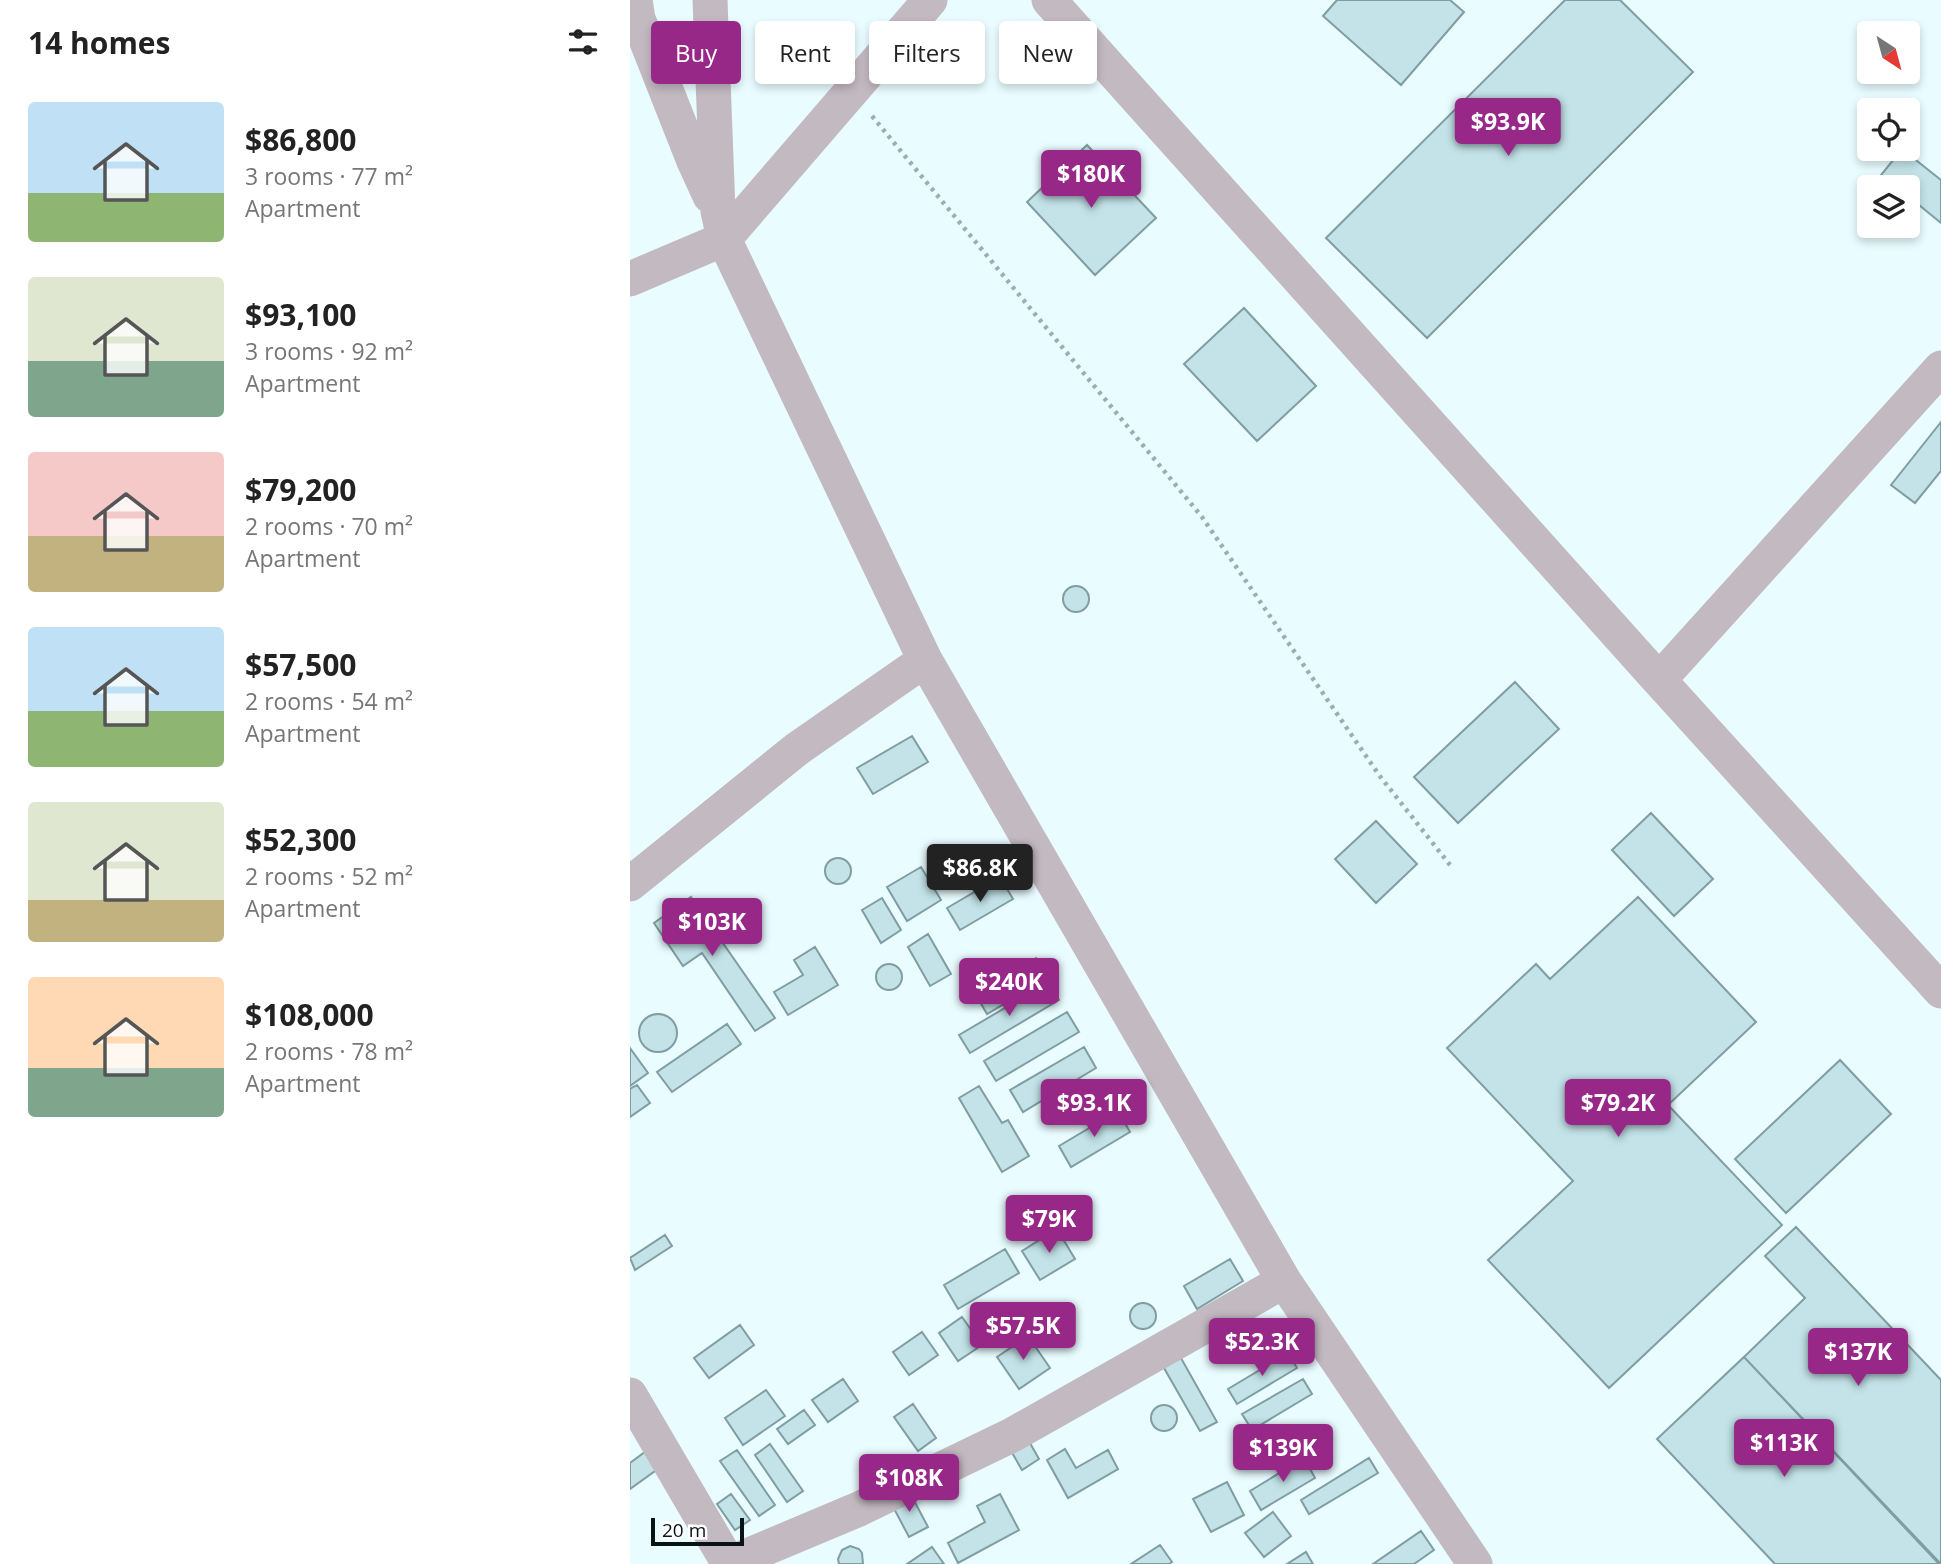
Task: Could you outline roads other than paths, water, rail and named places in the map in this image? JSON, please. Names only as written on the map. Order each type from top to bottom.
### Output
[{"type":"street","points":[[635,0],[638,19],[721,225],[925,660],[1284,1280],[1459,1559]]},
{"type":"street","points":[[710,0],[721,225]]},
{"type":"street","points":[[630,279],[721,225],[852,91],[930,0]]},
{"type":"street","points":[[1049,0],[1941,990]]},
{"type":"street","points":[[1659,680],[1941,368]]},
{"type":"street","points":[[630,884],[797,749],[925,660]]},
{"type":"street","points":[[630,1395],[729,1564],[859,1508],[1012,1435],[1284,1280]]}]
